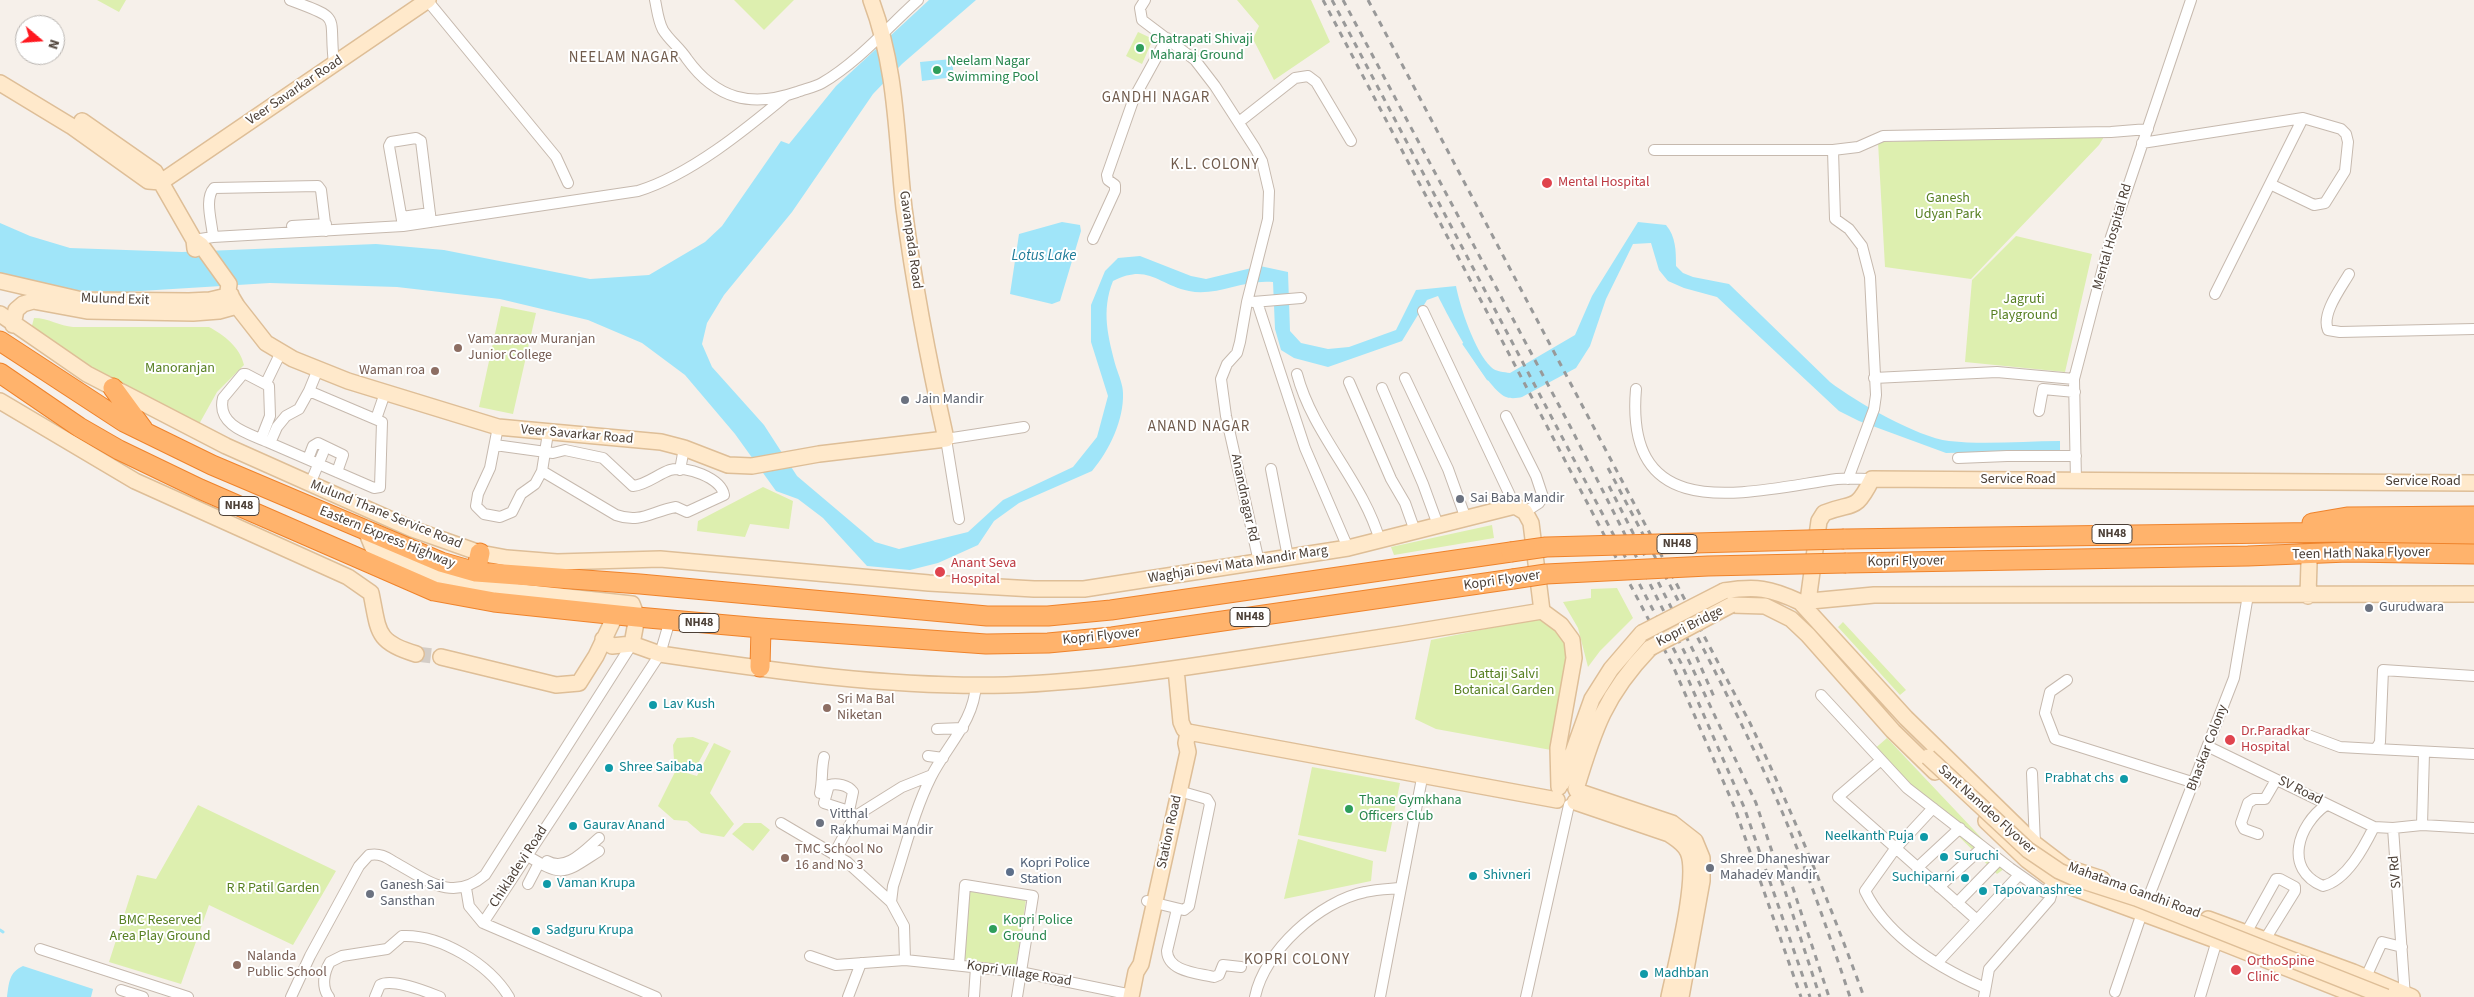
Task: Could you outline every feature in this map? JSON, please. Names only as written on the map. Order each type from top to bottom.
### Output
[{"type":"highway","name":"Eastern Express Highway","points":[[0,341],[85,398],[144,431],[212,465],[441,562],[476,572],[846,602]]},
{"type":"highway","name":"Eastern Express Highway","points":[[0,373],[79,427],[119,450],[200,489],[434,591],[494,602],[761,628]]},
{"type":"highway","points":[[113,388],[144,431]]},
{"type":"highway","points":[[2254,533],[2348,517],[2474,516]]},
{"type":"highway","name":"Teen Hath Naka Flyover","points":[[2254,533],[2474,534]]},
{"type":"highway","name":"Kopri Flyover","points":[[846,602],[987,616],[1048,616],[1110,610],[1546,547],[1994,536],[2254,533]]},
{"type":"highway","name":"Teen Hath Naka Flyover","points":[[2248,556],[2348,552],[2474,554]]},
{"type":"highway","points":[[476,572],[480,553]]},
{"type":"highway","points":[[2248,556],[2309,563],[2474,567]]},
{"type":"highway","name":"Kopri Flyover","points":[[761,628],[986,644],[1048,643],[1112,637],[1546,574],[1708,566],[2248,556]]},
{"type":"highway","points":[[760,667],[761,628]]},
{"type":"street","points":[[290,0],[328,15],[333,22],[334,64]]},
{"type":"street","points":[[428,0],[556,157],[568,183]]},
{"type":"street","name":"Veer Savarkar Road","points":[[161,182],[428,0]]},
{"type":"street","points":[[655,0],[663,30],[681,49],[694,69],[715,88],[731,97],[755,100],[787,95],[822,83],[884,36],[918,0]]},
{"type":"street","name":"Gavanpada Road","points":[[871,0],[884,36],[893,84],[907,223],[922,322],[946,439]]},
{"type":"street","name":"Anandnagar Rd","points":[[1145,0],[1140,8],[1142,20],[1195,60],[1239,122],[1262,161],[1269,191],[1268,219],[1256,263],[1252,284],[1252,302],[1238,349],[1220,379],[1226,416],[1258,562]]},
{"type":"street","name":"Mental Hospital Rd","points":[[2076,481],[2074,380],[2111,237],[2191,0]]},
{"type":"street","points":[[1093,239],[1115,190],[1115,185],[1108,180],[1107,175],[1134,98],[1167,38]]},
{"type":"street","name":"Veer Savarkar Road","points":[[0,72],[8,84],[155,172],[203,240],[229,293],[266,344],[318,370],[385,393],[498,427],[661,442],[684,448],[728,465],[757,466],[794,459],[946,439]]},
{"type":"street","points":[[1239,122],[1295,78],[1308,76],[1316,82],[1352,141]]},
{"type":"street","points":[[326,228],[321,190],[314,184],[214,188],[210,192],[203,240],[403,222],[638,191],[657,185],[730,140],[787,95]]},
{"type":"street","points":[[2215,294],[2302,118]]},
{"type":"street","points":[[2142,143],[2302,118],[2341,129],[2346,134],[2348,142],[2346,171],[2325,203],[2320,206],[2314,205],[2270,184]]},
{"type":"street","points":[[1654,150],[1833,150],[1858,146],[1883,136],[2111,132],[2148,129]]},
{"type":"street","points":[[403,222],[389,146],[392,142],[416,138],[421,141],[430,217]]},
{"type":"street","points":[[1833,150],[1835,219],[1848,229],[1862,246],[1870,277],[1876,395],[1874,410],[1848,479]]},
{"type":"street","points":[[2349,274],[2327,316],[2325,324],[2328,330],[2340,332],[2474,329]]},
{"type":"street","name":"Mulund Exit","points":[[0,281],[82,300],[189,302],[210,300],[229,293]]},
{"type":"street","points":[[13,325],[16,310],[23,304],[33,301],[87,311],[193,313],[220,311],[229,293]]},
{"type":"street","points":[[1301,298],[1252,302],[1302,439],[1348,548]]},
{"type":"street","points":[[1424,311],[1520,509],[1532,523],[1542,611]]},
{"type":"street","name":"Mulund Thane Service Road","points":[[0,314],[13,325],[87,374],[226,446],[412,529],[480,553],[507,558],[558,562],[660,559],[843,576]]},
{"type":"street","points":[[266,383],[281,352]]},
{"type":"street","points":[[265,441],[286,416],[299,409],[318,370]]},
{"type":"street","points":[[1874,378],[1997,372],[2074,380]]},
{"type":"street","points":[[265,441],[271,411],[269,386],[243,374],[225,394],[222,402],[226,419],[230,424],[265,441],[374,488],[380,486],[382,425],[376,419],[309,391]]},
{"type":"street","points":[[1297,374],[1302,392],[1314,417],[1364,501],[1374,521],[1380,541]]},
{"type":"street","points":[[1405,378],[1452,478],[1466,519]]},
{"type":"street","points":[[1349,382],[1391,479],[1405,503],[1414,531]]},
{"type":"street","points":[[1382,388],[1424,484],[1438,525]]},
{"type":"street","name":"Service Road","points":[[1636,389],[1636,417],[1642,451],[1659,476],[1690,489],[1717,494],[1848,479],[2474,483]]},
{"type":"street","points":[[2039,411],[2043,389],[2075,392]]},
{"type":"street","points":[[376,419],[385,393]]},
{"type":"street","points":[[0,400],[135,480],[348,577],[371,593],[381,636],[388,644],[416,654]]},
{"type":"street","points":[[1506,416],[1536,476],[1543,497],[1538,504],[1520,509]]},
{"type":"street","points":[[498,427],[490,468],[476,501],[478,509],[484,514],[500,517],[512,512],[521,494],[535,484],[542,471],[548,433]]},
{"type":"street","points":[[959,519],[946,439],[1024,427]]},
{"type":"street","points":[[308,459],[315,444],[341,453],[342,459],[337,472]]},
{"type":"street","points":[[495,444],[545,452],[565,450],[603,458],[633,486],[670,470],[705,474],[723,491],[723,497],[687,512],[676,507],[640,519],[626,519],[542,471]]},
{"type":"street","points":[[680,470],[684,448]]},
{"type":"street","points":[[310,484],[323,453]]},
{"type":"street","points":[[1958,458],[2076,456]]},
{"type":"street","points":[[1271,469],[1288,558]]},
{"type":"street","points":[[1791,619],[1804,602],[1818,521],[1824,512],[1848,507],[1862,500],[1872,479]]},
{"type":"street","name":"Waghjai Devi Mata Mandir Marg","points":[[843,576],[1034,590],[1084,589],[1348,548],[1438,525],[1520,509]]},
{"type":"street","points":[[291,997],[310,956],[359,866],[369,855],[380,854],[426,880],[447,888],[466,888],[485,875],[632,644],[637,617],[632,604],[475,587],[436,575],[373,548],[366,531]]},
{"type":"street","points":[[2308,596],[2309,563]]},
{"type":"street","points":[[1526,997],[1568,794],[1592,699],[1619,658],[1642,634],[1724,591],[1751,587],[1778,592],[1804,602],[1874,595],[2308,596],[2474,594]]},
{"type":"street","name":"Bhaskar Colony","points":[[2149,896],[2209,747],[2234,678],[2248,595]]},
{"type":"street","name":"Mahatama Gandhi Road","points":[[1804,602],[1906,718],[2035,844],[2065,867],[2220,923],[2249,929],[2266,938],[2407,996]]},
{"type":"street","name":"Mahatama Gandhi Road","points":[[1731,605],[1764,606],[1791,619],[1808,635],[1892,731],[2027,860],[2055,881],[2218,941],[2342,993],[2360,997]]},
{"type":"street","name":"Kopri Bridge","points":[[1568,794],[1597,723],[1624,677],[1650,648],[1731,605]]},
{"type":"street","points":[[603,640],[612,646],[632,644],[660,654],[905,684],[1061,682],[1176,669],[1542,611],[1561,625],[1572,640],[1574,658],[1558,748],[1568,794]]},
{"type":"street","points":[[441,657],[556,685],[579,683],[596,656],[616,614]]},
{"type":"street","name":"Chikladevi Road","points":[[656,997],[483,923],[527,853],[660,654],[670,620]]},
{"type":"street","name":"Station Road","points":[[1131,996],[1136,972],[1141,964],[1151,902],[1171,810],[1179,791],[1188,752],[1187,737],[1181,722],[1176,669]]},
{"type":"street","points":[[2376,749],[2380,742],[2383,670],[2469,676]]},
{"type":"street","points":[[2067,680],[2050,692],[2045,713],[2056,739],[2195,782]]},
{"type":"street","points":[[891,902],[893,886],[919,805],[932,775],[963,728],[976,696],[976,684]]},
{"type":"street","points":[[1822,695],[1907,788],[2019,875],[2044,892],[2065,867]]},
{"type":"street","name":"Sant Namdeo Flyover","points":[[1906,718],[1925,754]]},
{"type":"street","points":[[937,729],[963,728]]},
{"type":"street","name":"Sant Namdeo Flyover","points":[[1892,731],[1925,754],[2028,850],[2059,871],[2077,879],[2136,898],[2386,997]]},
{"type":"street","points":[[2308,735],[2340,747],[2424,753],[2474,754]]},
{"type":"street","points":[[1171,810],[1181,750],[1187,737],[1568,794],[1670,828],[1695,841],[1702,858],[1686,943],[1681,997]]},
{"type":"street","name":"SV Road","points":[[2209,747],[2374,827],[2393,828]]},
{"type":"street","points":[[2422,825],[2424,753]]},
{"type":"street","points":[[928,756],[943,758]]},
{"type":"street","points":[[824,757],[821,767],[823,780],[818,804],[851,816]]},
{"type":"street","points":[[1881,760],[1838,797],[1977,920]]},
{"type":"street","points":[[1380,997],[1423,773]]},
{"type":"street","points":[[2032,773],[2035,844]]},
{"type":"street","points":[[834,854],[851,816],[902,786],[932,775]]},
{"type":"street","points":[[2258,834],[2244,829],[2241,823],[2248,803],[2254,799],[2265,800],[2276,780]]},
{"type":"street","points":[[1151,902],[1186,910],[1189,906],[1210,804],[1207,799],[1179,791]]},
{"type":"street","points":[[2326,804],[2320,809],[2301,837],[2297,854],[2303,871],[2314,882],[2323,886],[2334,882],[2362,852],[2374,827]]},
{"type":"street","points":[[1933,808],[1895,849],[1865,891],[1874,908],[1886,923],[1918,950],[1953,974],[1985,993],[1988,969],[2050,899],[2055,881]]},
{"type":"street","points":[[781,823],[858,870],[874,889],[891,902],[904,926],[905,960]]},
{"type":"street","points":[[2393,828],[2422,825],[2474,828]]},
{"type":"street","points":[[1917,868],[1960,828]]},
{"type":"street","name":"SV Rd","points":[[2393,828],[2407,996]]},
{"type":"street","points":[[527,853],[558,865],[572,860],[599,838]]},
{"type":"street","points":[[1939,887],[1983,847]]},
{"type":"street","points":[[527,853],[539,864],[552,871],[566,871],[599,851]]},
{"type":"street","points":[[1957,903],[1999,860]]},
{"type":"street","points":[[528,884],[539,864]]},
{"type":"street","points":[[1937,963],[2019,875]]},
{"type":"street","points":[[2249,929],[2276,879],[2280,879],[2295,887],[2295,891],[2266,938]]},
{"type":"street","points":[[959,965],[965,885],[1033,896],[1017,997]]},
{"type":"street","points":[[466,888],[469,906],[483,923]]},
{"type":"street","points":[[1256,997],[1258,981],[1284,941],[1320,910],[1364,892],[1400,888]]},
{"type":"street","points":[[1177,908],[1166,950],[1167,956],[1174,966],[1214,977],[1219,975],[1221,967],[1225,964],[1241,967]]},
{"type":"street","points":[[2115,992],[2142,913]]},
{"type":"street","points":[[2200,997],[2218,941],[2220,923]]},
{"type":"street","points":[[329,997],[324,991],[324,980],[330,962],[342,956],[387,950],[402,936],[414,935],[427,937],[480,964],[496,979],[509,997]]},
{"type":"street","points":[[2342,993],[2359,975],[2382,942],[2402,947]]},
{"type":"street","points":[[1669,997],[1686,943]]},
{"type":"street","points":[[40,949],[188,997]]},
{"type":"street","name":"Kopri Village Road","points":[[810,956],[836,965],[905,960],[1020,972],[1131,996]]},
{"type":"street","points":[[848,997],[861,963]]},
{"type":"street","points":[[974,997],[976,967]]},
{"type":"street","points":[[125,977],[120,993],[143,997]]},
{"type":"street","points":[[375,997],[380,985],[389,982],[440,997]]},
{"type":"green space","points":[[97,0],[126,0],[119,12]]},
{"type":"green space","points":[[734,0],[794,0],[764,30]]},
{"type":"green space","points":[[1237,0],[1311,0],[1330,42],[1274,80],[1253,39],[1259,26]]},
{"type":"green space","name":"Chatrapati Shivaji Maharaj Ground","points":[[1138,32],[1153,39],[1142,64],[1126,56]]},
{"type":"green space","name":"Ganesh Udyan Park","points":[[2105,135],[2099,145],[1971,279],[1885,267],[1878,142]]},
{"type":"green space","name":"Jagruti Playground","points":[[2016,236],[2092,254],[2065,372],[1965,362],[1972,280]]},
{"type":"green space","points":[[501,306],[536,313],[513,414],[479,407]]},
{"type":"green space","name":"Manoranjan","points":[[34,318],[73,327],[209,327],[231,342],[239,353],[244,365],[217,392],[198,426],[99,375],[30,333]]},
{"type":"green space","points":[[763,487],[793,501],[789,529],[750,524],[745,537],[697,531],[698,521]]},
{"type":"green space","points":[[1492,525],[1494,538],[1394,555],[1391,547]]},
{"type":"green space","points":[[1617,588],[1633,618],[1600,651],[1588,667],[1578,628],[1563,602],[1591,598],[1591,589]]},
{"type":"green space","name":"Dattaji Salvi Botanical Garden","points":[[1540,618],[1559,635],[1566,651],[1564,678],[1551,750],[1436,729],[1415,719],[1431,640]]},
{"type":"green space","points":[[1843,622],[1906,690],[1900,695],[1838,627]]},
{"type":"green space","points":[[693,737],[709,743],[694,771],[683,767],[674,760],[673,745],[677,738]]},
{"type":"green space","points":[[1887,738],[2008,866],[1997,874],[1872,751]]},
{"type":"green space","points":[[714,743],[731,751],[710,793],[734,824],[724,837],[701,833],[687,821],[674,820],[658,806],[676,770],[697,776]]},
{"type":"green space","name":"Thane Gymkhana Officers Club","points":[[1312,767],[1400,783],[1386,852],[1298,835]]},
{"type":"green space","name":"R R Patil Garden","points":[[198,805],[336,871],[293,945],[209,905],[181,984],[109,962],[137,875],[156,879]]},
{"type":"green space","points":[[744,823],[761,823],[770,830],[753,851],[732,834]]},
{"type":"green space","points":[[1298,839],[1373,861],[1371,881],[1284,899]]},
{"type":"green space","name":"Kopri Police Ground","points":[[968,891],[1026,899],[1016,967],[962,959]]},
{"type":"water","points":[[929,0],[976,0],[902,64],[873,94],[792,212],[724,295],[707,323],[702,344],[712,367],[764,425],[797,476],[875,542],[899,549],[968,532],[1003,500],[1073,467],[1097,437],[1108,396],[1091,342],[1091,305],[1105,271],[1118,258],[1140,256],[1191,276],[1206,279],[1260,266],[1288,272],[1290,331],[1301,343],[1328,349],[1349,347],[1396,330],[1416,290],[1456,286],[1465,317],[1479,351],[1493,369],[1510,373],[1575,335],[1592,296],[1638,222],[1666,225],[1674,239],[1676,266],[1683,273],[1693,277],[1729,284],[1830,382],[1887,418],[1921,433],[1949,441],[1976,443],[2060,441],[2060,451],[1946,453],[1859,421],[1839,411],[1717,297],[1684,288],[1668,281],[1659,270],[1651,243],[1633,244],[1606,299],[1590,346],[1576,368],[1522,397],[1514,398],[1506,397],[1497,391],[1488,380],[1468,351],[1438,296],[1427,300],[1402,341],[1328,367],[1294,358],[1281,350],[1275,329],[1273,282],[1251,283],[1209,292],[1199,292],[1178,288],[1144,274],[1135,274],[1113,281],[1109,292],[1107,303],[1108,335],[1122,387],[1123,403],[1110,445],[1092,471],[1019,503],[994,521],[978,545],[938,563],[910,570],[867,566],[823,518],[798,499],[776,491],[735,434],[685,375],[642,343],[588,320],[500,299],[397,287],[270,283],[124,292],[70,290],[0,273],[0,223],[30,236],[70,248],[182,252],[376,244],[444,250],[590,279],[649,275],[705,242],[722,226],[781,141],[789,144],[836,86]]},
{"type":"water","name":"Neelam Nagar Swimming Pool","points":[[952,59],[954,77],[922,81],[920,62]]},
{"type":"water","name":"Lotus Lake","points":[[1062,222],[1080,225],[1081,231],[1060,301],[1052,304],[1010,294],[1019,234]]},
{"type":"water","points":[[23,966],[93,989],[91,997],[7,997],[12,975],[18,968]]},
{"type":"waterway","points":[[1464,344],[1488,379],[1492,379]]},
{"type":"tunnel","points":[[416,654],[441,657]]},
{"type":"railway","points":[[1323,0],[1673,666],[1734,806],[1801,997]]},
{"type":"railway","points":[[1332,0],[1681,663],[1744,807],[1810,997]]},
{"type":"railway","points":[[1343,0],[1570,426],[1688,659],[1756,803],[1820,997]]},
{"type":"railway","points":[[1368,0],[1750,723],[1810,859],[1864,997]]},
{"type":"railway","points":[[1608,468],[1714,669],[1773,791],[1804,867],[1850,997]]},
{"type":"railway","points":[[1609,486],[1696,656],[1715,699]]},
{"type":"railway","points":[[1785,864],[1829,997]]},
{"type":"place","name":"Chatrapati Shivaji Maharaj Ground","points":[[1140,48]]},
{"type":"place","name":"Neelam Nagar Swimming Pool","points":[[937,70]]},
{"type":"place","name":"Mental Hospital","points":[[1547,183]]},
{"type":"place","name":"Vamanraow Muranjan Junior College","points":[[458,348]]},
{"type":"place","name":"Waman roa","points":[[435,371]]},
{"type":"place","name":"Jain Mandir","points":[[905,400]]},
{"type":"place","name":"Sai Baba Mandir","points":[[1460,499]]},
{"type":"place","name":"Anant Seva Hospital","points":[[940,572]]},
{"type":"place","name":"Gurudwara","points":[[2369,608]]},
{"type":"place","name":"Lav Kush","points":[[653,705]]},
{"type":"place","name":"Sri Ma Bal Niketan","points":[[827,708]]},
{"type":"place","name":"Dr.Paradkar Hospital","points":[[2230,740]]},
{"type":"place","name":"Shree Saibaba","points":[[609,768]]},
{"type":"place","name":"Prabhat chs","points":[[2124,779]]},
{"type":"place","name":"Thane Gymkhana Officers Club","points":[[1349,809]]},
{"type":"place","name":"Vitthal Rakhumai Mandir","points":[[820,823]]},
{"type":"place","name":"Gaurav Anand","points":[[573,826]]},
{"type":"place","name":"Neelkanth Puja","points":[[1924,837]]},
{"type":"place","name":"Suruchi","points":[[1944,857]]},
{"type":"place","name":"TMC School No 16 and No 3","points":[[785,858]]},
{"type":"place","name":"Shree Dhaneshwar Mahadev Mandir","points":[[1710,868]]},
{"type":"place","name":"Kopri Police Station","points":[[1010,872]]},
{"type":"place","name":"Shivneri","points":[[1473,876]]},
{"type":"place","name":"Suchiparni","points":[[1965,878]]},
{"type":"place","name":"Vaman Krupa","points":[[547,884]]},
{"type":"place","name":"Tapovanashree","points":[[1983,891]]},
{"type":"place","name":"Ganesh Sai Sansthan","points":[[370,894]]},
{"type":"place","name":"Kopri Police Ground","points":[[993,929]]},
{"type":"place","name":"Sadguru Krupa","points":[[536,931]]},
{"type":"place","name":"Nalanda Public School","points":[[237,965]]},
{"type":"place","name":"OrthoSpine Clinic","points":[[2236,970]]},
{"type":"place","name":"Madhban","points":[[1644,974]]},
{"type":"district","name":"NEELAM NAGAR","points":[[624,59]]},
{"type":"district","name":"GANDHI NAGAR","points":[[1156,99]]},
{"type":"district","name":"K.L. COLONY","points":[[1215,166]]},
{"type":"district","name":"ANAND NAGAR","points":[[1199,428]]},
{"type":"district","name":"KOPRI COLONY","points":[[1297,961]]},
{"type":"park label","name":"BMC Reserved Area Play Ground","points":[[160,930]]}]
